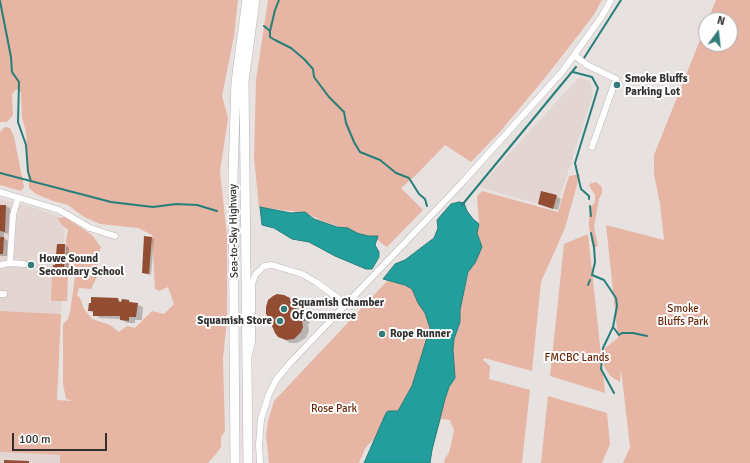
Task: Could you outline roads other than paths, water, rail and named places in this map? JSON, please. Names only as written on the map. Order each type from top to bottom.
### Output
[{"type":"highway","name":"Sea-to-Sky Highway","points":[[235,463],[233,175],[236,82],[247,0]]},
{"type":"highway","name":"Sea-to-Sky Highway","points":[[248,463],[244,82],[255,0]]},
{"type":"street","points":[[260,463],[259,445],[261,419],[264,406],[276,380],[290,363],[371,280],[460,185],[562,72],[602,16],[611,0]]},
{"type":"street","points":[[574,55],[587,65],[616,79],[592,147]]},
{"type":"street","points":[[0,192],[59,210],[90,228],[115,236]]},
{"type":"street","points":[[10,264],[13,215],[18,198]]},
{"type":"street","points":[[0,265],[4,263],[24,264]]},
{"type":"street","points":[[246,367],[252,342],[252,284],[255,275],[261,268],[272,265],[302,274],[316,282],[346,304]]},
{"type":"street","points":[[229,463],[235,452]]},
{"type":"water","points":[[459,202],[464,203],[467,211],[479,224],[477,233],[482,247],[475,263],[468,272],[460,310],[460,322],[454,339],[453,349],[455,378],[449,387],[445,399],[430,463],[364,463],[386,413],[388,411],[398,411],[412,386],[430,328],[425,313],[418,303],[412,289],[405,285],[383,279],[395,264],[405,260],[434,238],[438,228],[437,220],[451,204]]},
{"type":"water","points":[[260,207],[291,213],[305,212],[314,219],[337,227],[348,228],[357,233],[368,236],[378,236],[375,245],[379,252],[379,257],[372,269],[366,269],[335,256],[309,242],[292,239],[274,228],[262,225]]},
{"type":"waterway","points":[[279,0],[275,10],[270,37],[291,48],[313,69],[314,77],[329,97],[344,112],[346,123],[360,152],[380,160],[396,173],[409,178],[419,194],[425,199],[427,206]]},
{"type":"waterway","points":[[584,58],[621,0]]},
{"type":"waterway","points":[[0,1],[11,57],[12,72],[19,82],[18,122],[26,145],[28,172],[31,181]]},
{"type":"waterway","points":[[264,26],[270,31]]},
{"type":"waterway","points":[[462,205],[576,67]]},
{"type":"waterway","points":[[573,72],[592,77],[598,88],[575,163],[581,189],[589,196],[589,199]]},
{"type":"waterway","points":[[0,173],[111,202],[153,207],[176,204],[197,205],[217,211]]},
{"type":"waterway","points":[[590,206],[591,216]]},
{"type":"waterway","points":[[591,233],[595,262],[592,275],[604,280],[616,298],[617,306],[613,327],[603,348],[601,369],[614,393]]},
{"type":"waterway","points":[[588,285],[590,280]]},
{"type":"waterway","points":[[613,327],[619,335],[622,333],[633,333],[647,336]]},
{"type":"place","name":"Smoke Bluffs Parking Lot","points":[[617,85]]},
{"type":"place","name":"Howe Sound Secondary School","points":[[31,265]]},
{"type":"place","name":"Squamish Chamber Of Commerce","points":[[284,309]]},
{"type":"place","name":"Squamish Store","points":[[280,321]]},
{"type":"place","name":"Rope Runner","points":[[382,334]]},
{"type":"park label","name":"Smoke Bluffs Park","points":[[683,315]]},
{"type":"park label","name":"FMCBC Lands","points":[[577,358]]},
{"type":"park label","name":"Rose Park","points":[[334,409]]}]
